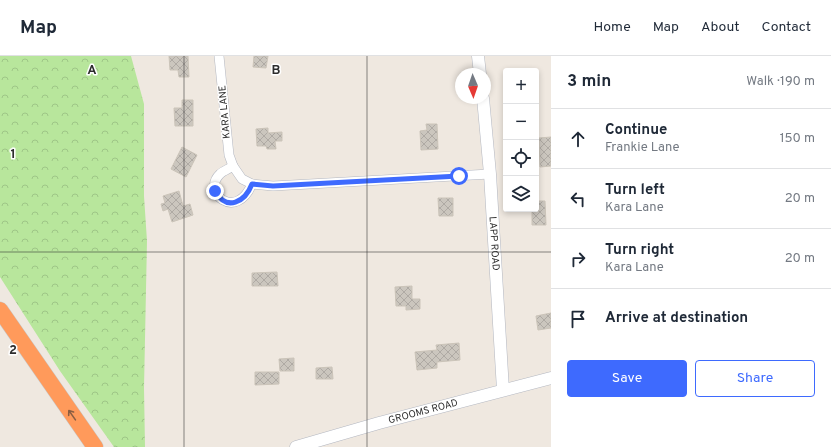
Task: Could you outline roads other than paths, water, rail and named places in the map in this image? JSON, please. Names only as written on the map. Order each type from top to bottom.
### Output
[{"type":"highway","points":[[0,310],[95,447]]},
{"type":"street","name":"KARA LANE","points":[[220,56],[229,155],[233,166],[242,179],[252,184]]},
{"type":"street","points":[[478,56],[479,68]]},
{"type":"street","name":"LAPP ROAD","points":[[483,104],[490,174],[503,390]]},
{"type":"street","points":[[233,166],[219,175],[215,186],[215,191],[218,197],[228,203],[234,203],[244,197],[249,192],[252,184],[273,186],[490,174]]},
{"type":"street","name":"GROOMS ROAD","points":[[296,447],[551,378]]}]
